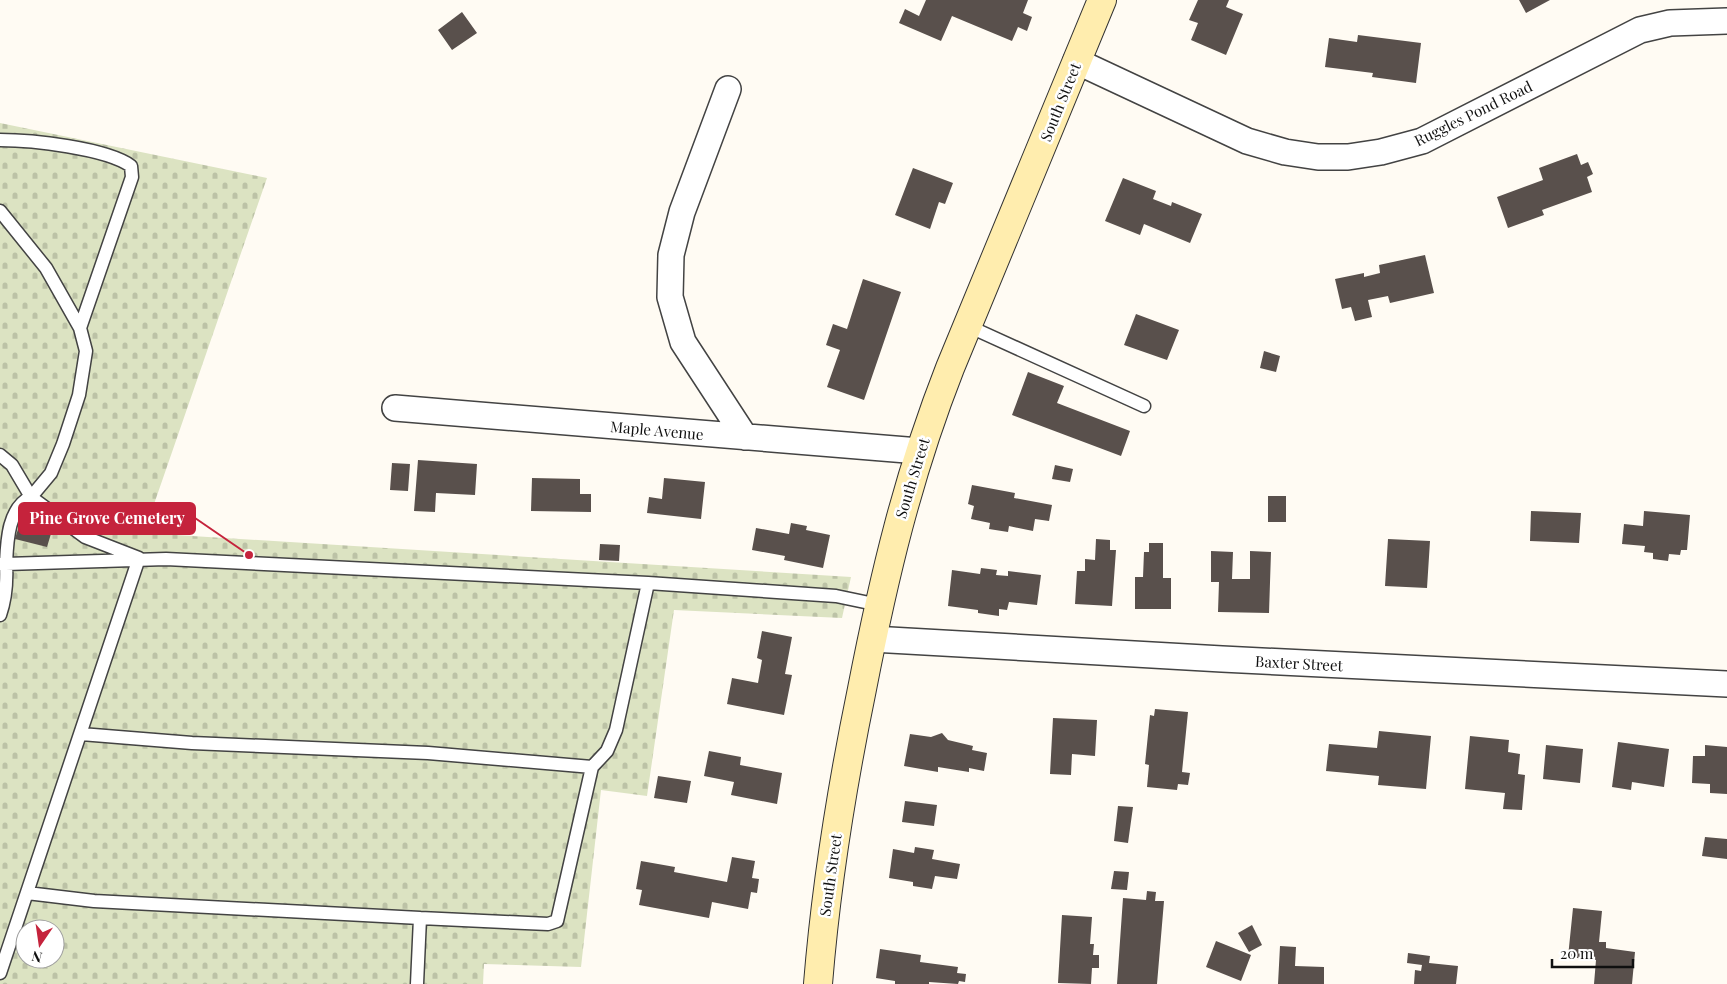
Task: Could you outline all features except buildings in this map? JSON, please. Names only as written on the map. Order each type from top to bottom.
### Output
[{"type":"main road","name":"South Street","points":[[818,984],[826,894],[833,851],[872,639],[893,541],[920,451],[968,326],[1102,0]]},
{"type":"street","name":"Ruggles Pond Road","points":[[1076,61],[1247,141],[1285,152],[1318,157],[1348,157],[1381,152],[1422,141],[1640,30],[1670,22],[1727,21]]},
{"type":"street","points":[[728,89],[682,212],[672,255],[670,297],[683,342],[746,437]]},
{"type":"street","name":"Maple Avenue","points":[[395,408],[920,451]]},
{"type":"street","name":"Baxter Street","points":[[872,639],[1222,659],[1727,684]]},
{"type":"lane","points":[[0,140],[23,140],[89,151],[125,162],[131,166],[132,177],[80,328]]},
{"type":"lane","points":[[0,211],[46,268],[80,328],[86,351],[78,395],[63,444],[51,473],[31,497],[22,502],[15,511],[3,564],[5,600],[0,615]]},
{"type":"lane","points":[[968,326],[1144,406]]},
{"type":"lane","points":[[0,455],[12,465],[31,497],[85,537],[139,558]]},
{"type":"lane","points":[[0,973],[139,558]]},
{"type":"lane","points":[[3,564],[139,558],[648,583],[836,596],[879,605]]},
{"type":"lane","points":[[27,893],[94,901],[548,924],[557,921],[592,766],[607,751],[616,730],[648,583]]},
{"type":"lane","points":[[81,734],[192,744],[428,753],[592,766]]},
{"type":"lane","points":[[416,984],[420,918]]},
{"type":"green space","points":[[0,123],[267,178],[144,533],[851,577],[842,618],[674,610],[647,796],[601,790],[581,967],[484,964],[483,984],[0,984]]},
{"type":"place","name":"Pine Grove Cemetery","points":[[249,555]]}]
